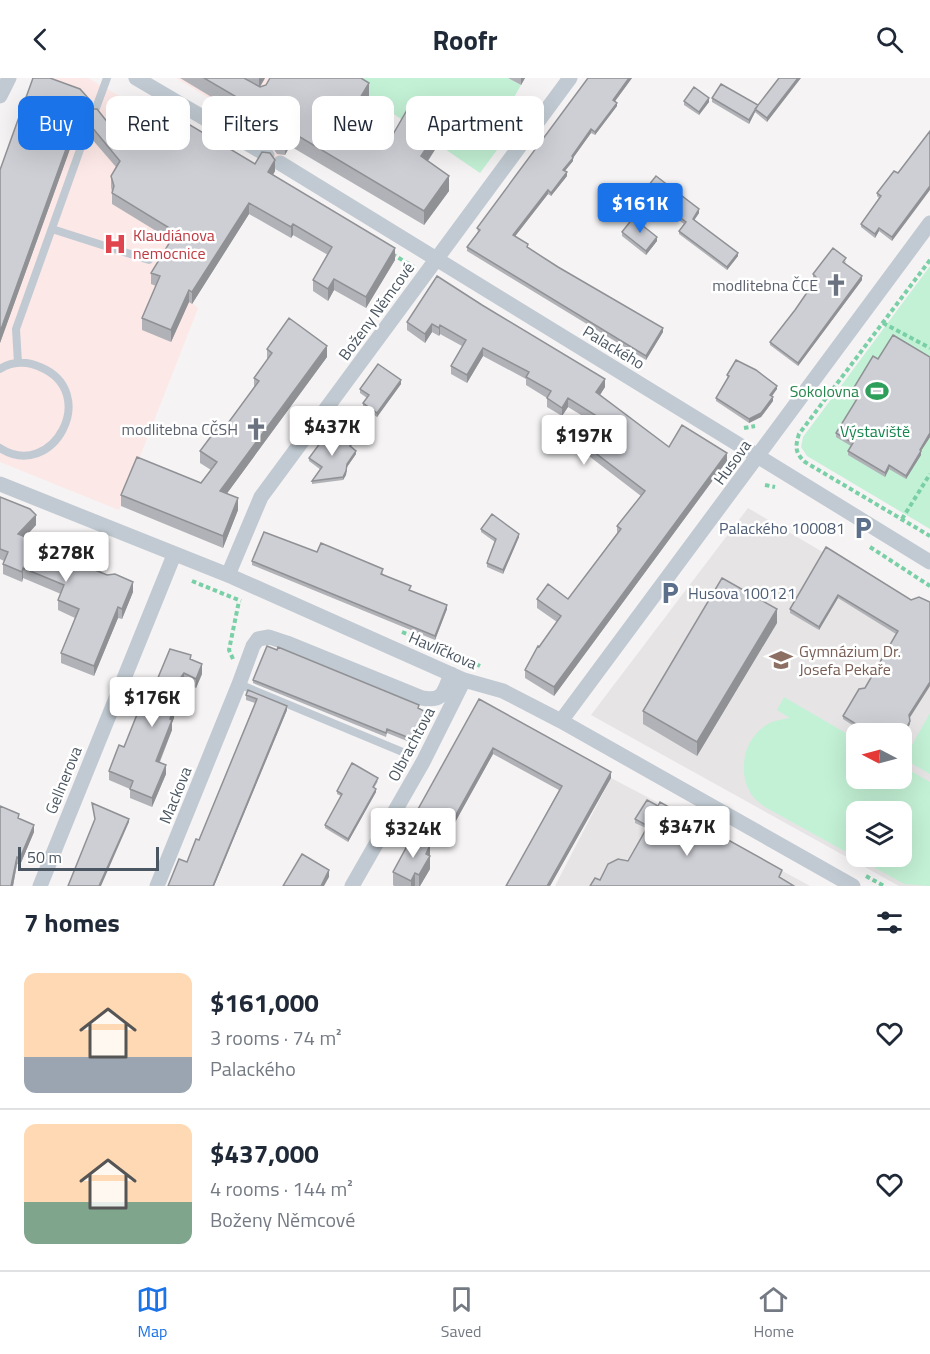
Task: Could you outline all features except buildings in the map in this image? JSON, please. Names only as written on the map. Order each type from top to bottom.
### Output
[{"type":"street","points":[[0,96],[9,78]]},
{"type":"street","name":"Palackého","points":[[136,78],[274,159],[930,562]]},
{"type":"street","name":"Boženy Němcové","points":[[228,575],[261,497],[570,78]]},
{"type":"street","name":"Husova","points":[[561,721],[930,223]]},
{"type":"street","name":"Havlíčkova","points":[[0,484],[228,575],[458,677],[503,691],[561,721],[853,886]]},
{"type":"street","name":"Gellnerova","points":[[40,886],[174,555]]},
{"type":"street","name":"Mackova","points":[[157,886],[253,646],[258,639],[269,637],[422,698],[434,700],[443,695],[458,677]]},
{"type":"street","name":"Olbrachtova","points":[[352,886],[423,762],[458,677]]},
{"type":"lane","points":[[94,113],[107,78]]},
{"type":"lane","points":[[18,363],[16,329],[80,150]]},
{"type":"lane","points":[[52,229],[149,260]]},
{"type":"lane","points":[[0,369],[18,363],[34,364],[47,370],[59,380],[66,393],[69,408],[67,423],[60,437],[49,447],[35,454],[20,455],[5,452],[0,448]]},
{"type":"lane","points":[[239,684],[405,753]]},
{"type":"path","points":[[930,260],[799,434],[796,446],[797,455],[805,462],[930,536]]},
{"type":"path","points":[[883,323],[930,348]]},
{"type":"path","points":[[902,519],[930,474]]},
{"type":"path","points":[[239,600],[229,650],[235,662],[246,666]]},
{"type":"shaded area","name":"Klaudiánova nemocnice","points":[[34,78],[88,78],[119,96],[106,96],[106,150],[190,150],[190,137],[202,144],[202,150],[212,150],[248,171],[270,150],[288,150],[192,303],[198,308],[119,510],[0,462],[0,183],[18,130],[18,150],[94,150],[94,96],[25,96]]},
{"type":"shaded area","name":"Klaudiánova nemocnice","points":[[176,78],[329,78],[319,96],[312,96],[312,108],[300,128],[300,96],[205,96]]},
{"type":"shaded area","name":"Gymnázium Dr. Josefa Pekaře","points":[[748,508],[914,606],[930,605],[930,886],[899,886],[865,867],[912,867],[912,801],[846,801],[846,857],[591,715]]},
{"type":"shaded area","points":[[611,778],[653,800],[810,886],[555,886]]},
{"type":"green space","points":[[341,78],[508,78],[521,85],[515,96],[406,96],[406,122],[394,114],[394,96],[367,96]]},
{"type":"green space","points":[[446,150],[497,150],[480,173]]},
{"type":"green space","name":"Výstaviště","points":[[930,266],[930,529],[807,456],[801,447],[803,437]]},
{"type":"green space","points":[[784,697],[846,733],[846,789],[912,789],[912,772],[930,782],[930,886],[904,884],[873,867],[912,867],[912,801],[846,801],[846,852],[765,807],[754,798],[746,784],[744,774],[744,763],[750,743],[755,735],[774,721],[790,718],[777,710]]},
{"type":"green space","points":[[930,713],[930,774],[912,764],[912,745]]},
{"type":"place","name":"Klaudiánova nemocnice","points":[[115,244]]},
{"type":"place","name":"modlitebna ČCE","points":[[836,285]]},
{"type":"place","name":"Sokolovna","points":[[877,391]]},
{"type":"place","name":"modlitebna CČSH","points":[[256,429]]},
{"type":"place","name":"Palackého 100081","points":[[863,528]]},
{"type":"place","name":"Husova 100121","points":[[670,593]]},
{"type":"place","name":"Gymnázium Dr. Josefa Pekaře","points":[[781,660]]}]
